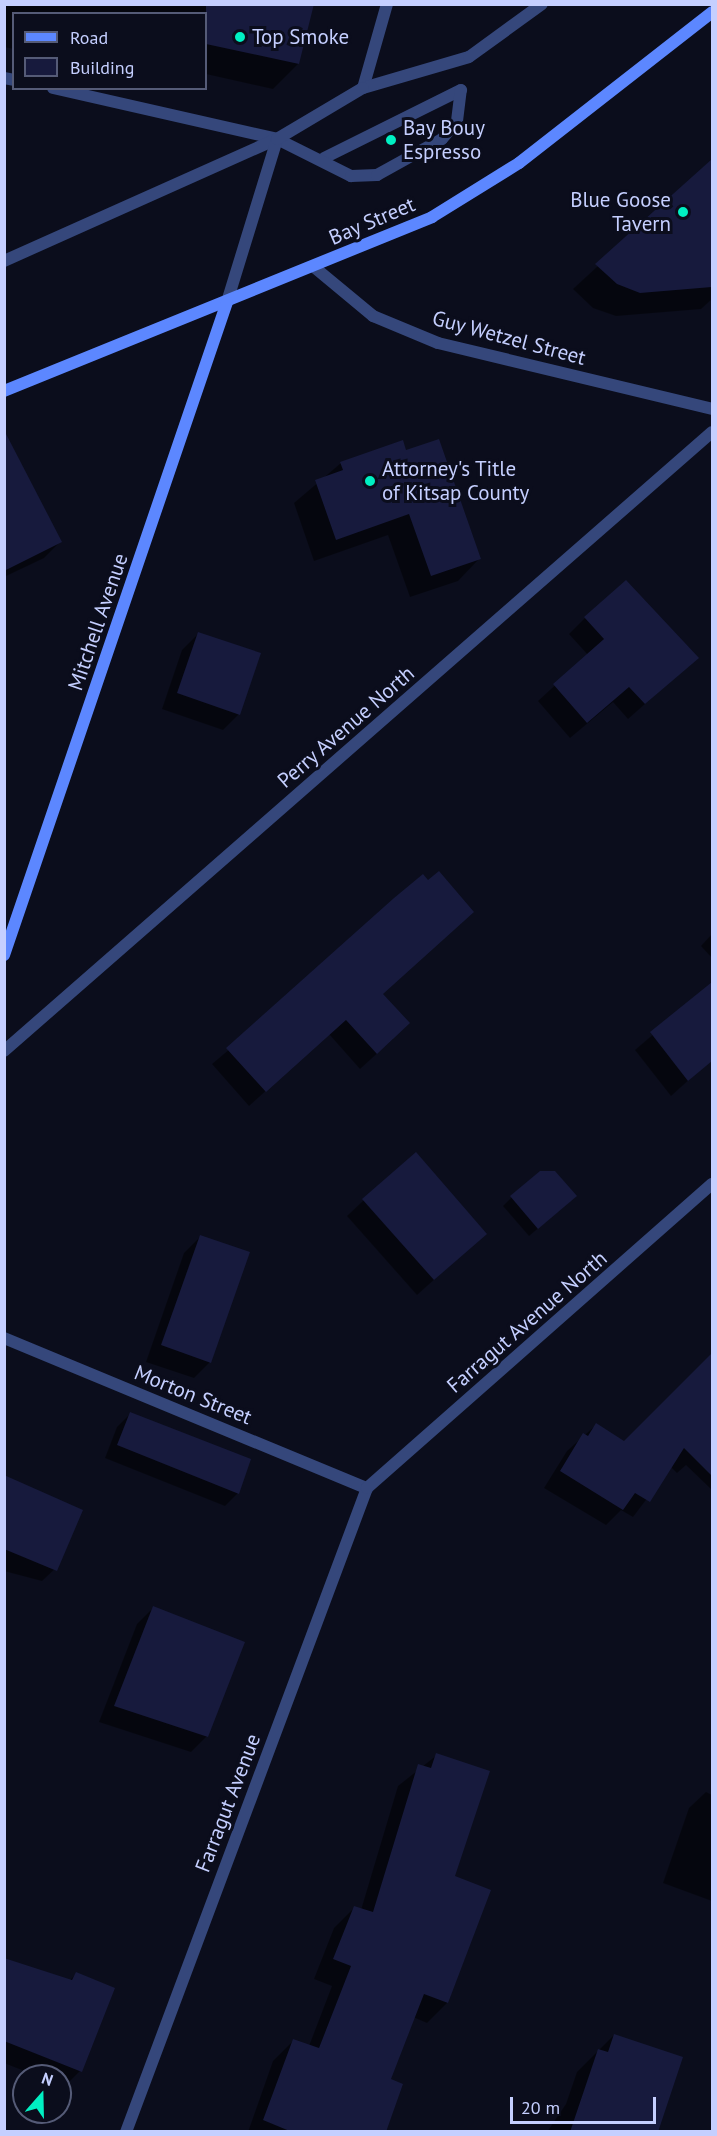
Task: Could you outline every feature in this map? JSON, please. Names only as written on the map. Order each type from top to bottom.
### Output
[{"type":"main road","name":"Bay Street","points":[[4,391],[314,267],[479,191],[712,12]]},
{"type":"main road","name":"Mitchell Avenue","points":[[4,954],[227,302]]},
{"type":"street","points":[[363,88],[387,4]]},
{"type":"street","points":[[4,261],[277,139],[363,88],[469,57],[542,4]]},
{"type":"street","points":[[61,90],[277,139],[324,158],[351,176],[377,175],[442,139],[458,121],[461,90],[324,158]]},
{"type":"street","points":[[227,302],[277,139]]},
{"type":"street","name":"Guy Wetzel Street","points":[[314,267],[373,316],[438,343],[712,409]]},
{"type":"street","name":"Perry Avenue North","points":[[4,1052],[712,432]]},
{"type":"street","name":"Farragut Avenue North","points":[[367,1488],[712,1184]]},
{"type":"street","name":"Morton Street","points":[[4,1338],[367,1488]]},
{"type":"street","name":"Farragut Avenue","points":[[126,2132],[367,1488]]},
{"type":"building","points":[[206,4],[314,4],[299,64],[207,44]]},
{"type":"building","name":"Blue Goose Tavern","points":[[712,159],[712,287],[640,293],[617,284],[595,264]]},
{"type":"building","points":[[4,430],[62,542],[4,571]]},
{"type":"building","points":[[439,439],[481,559],[431,576],[409,514],[336,540],[315,480],[343,470],[340,462],[403,440],[406,450]]},
{"type":"building","points":[[626,580],[699,658],[645,704],[629,687],[587,723],[553,684],[604,639],[584,617]]},
{"type":"building","points":[[198,632],[261,653],[240,715],[177,693]]},
{"type":"building","points":[[439,871],[474,912],[383,994],[410,1023],[377,1054],[346,1020],[266,1092],[226,1048],[394,898],[423,874],[428,880]]},
{"type":"building","points":[[712,982],[712,1061],[688,1081],[650,1032]]},
{"type":"building","points":[[416,1152],[487,1234],[434,1280],[362,1199]]},
{"type":"building","points":[[540,1171],[555,1171],[577,1196],[538,1229],[510,1196]]},
{"type":"building","points":[[200,1235],[250,1252],[211,1363],[161,1345]]},
{"type":"building","points":[[712,1353],[712,1476],[684,1448],[650,1502],[635,1493],[623,1510],[560,1471],[583,1433],[588,1436],[596,1423],[624,1441]]},
{"type":"building","points":[[130,1412],[251,1459],[239,1494],[117,1445]]},
{"type":"building","points":[[4,1475],[83,1510],[57,1571],[4,1549]]},
{"type":"building","points":[[153,1606],[245,1642],[208,1737],[114,1706]]},
{"type":"building","points":[[436,1753],[490,1771],[455,1876],[491,1890],[448,2003],[424,1994],[391,2079],[403,2084],[386,2132],[292,2132],[263,2120],[293,2039],[319,2048],[351,1966],[333,1959],[354,1906],[373,1912],[418,1764],[431,1768]]},
{"type":"building","points":[[4,1958],[72,1980],[76,1972],[115,1988],[82,2072],[72,2068],[72,2064],[62,2064],[4,2041]]},
{"type":"building","points":[[614,2034],[683,2057],[658,2132],[570,2132],[598,2049],[608,2052]]},
{"type":"place","name":"Top Smoke","points":[[240,37]]},
{"type":"place","name":"Bay Bouy Espresso","points":[[391,140]]},
{"type":"place","name":"Blue Goose Tavern","points":[[683,212]]},
{"type":"place","name":"Attorney's Title of Kitsap County","points":[[370,481]]}]
